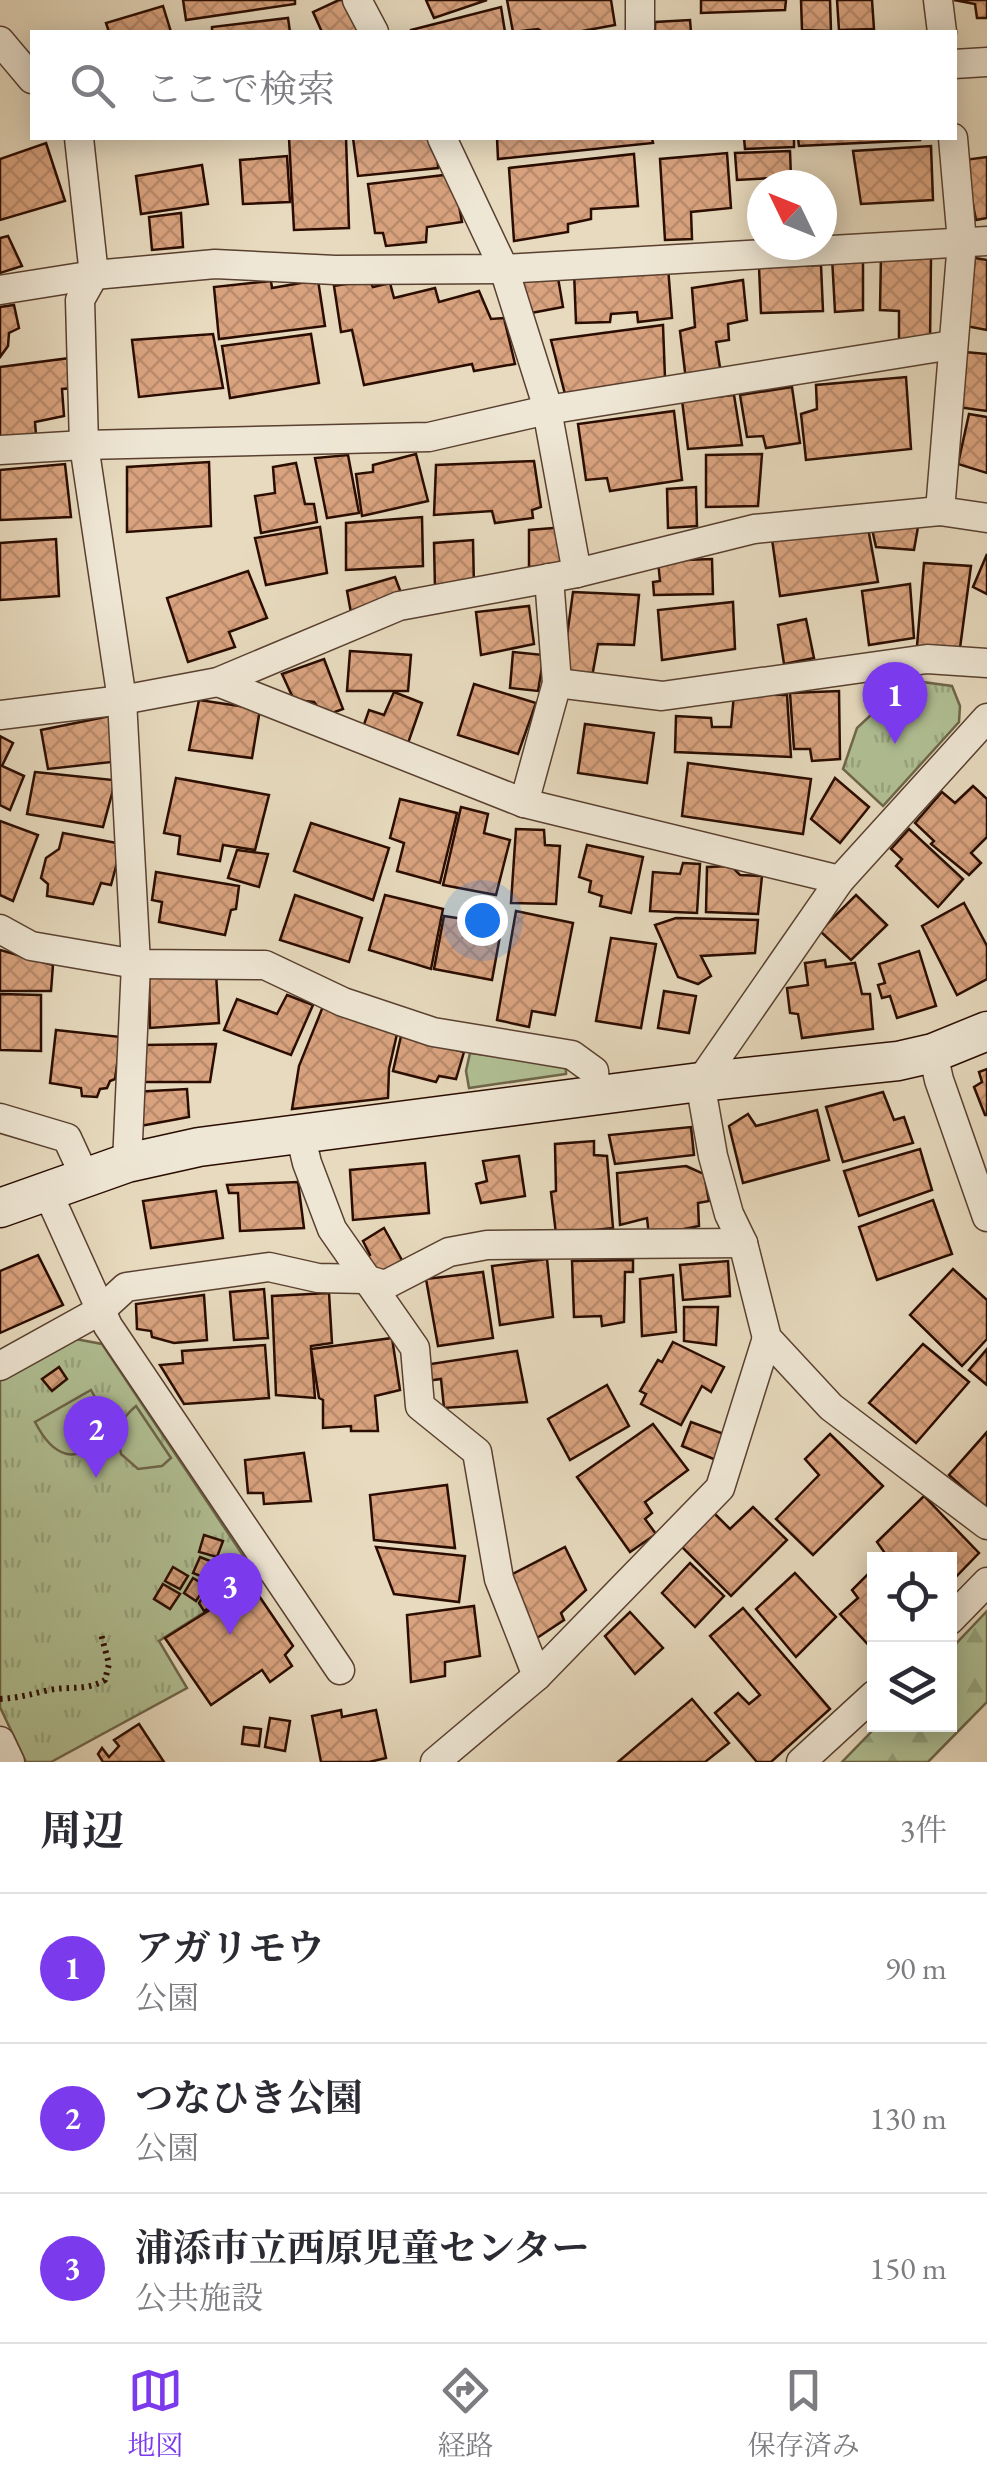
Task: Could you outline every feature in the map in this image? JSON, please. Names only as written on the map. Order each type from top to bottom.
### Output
[{"type":"street","points":[[357,0],[373,30]]},
{"type":"street","points":[[640,0],[640,30]]},
{"type":"street","points":[[938,0],[942,30]]},
{"type":"street","points":[[0,41],[30,77]]},
{"type":"street","points":[[957,64],[987,62]]},
{"type":"street","points":[[80,140],[94,275],[80,300],[84,445],[122,700],[136,964],[127,1163]]},
{"type":"street","points":[[443,140],[504,269],[548,410],[577,573]]},
{"type":"street","points":[[940,511],[952,345],[975,241],[953,140]]},
{"type":"street","points":[[0,290],[94,275],[215,264],[335,270],[504,269],[975,241]]},
{"type":"street","points":[[0,450],[429,437],[548,410],[952,345]]},
{"type":"street","points":[[0,715],[122,700],[218,682],[399,606],[577,573],[754,529],[940,511],[987,518]]},
{"type":"street","points":[[524,803],[557,683],[548,578]]},
{"type":"street","points":[[557,683],[662,696],[928,659],[987,662]]},
{"type":"street","points":[[218,682],[524,803],[840,880]]},
{"type":"street","points":[[987,718],[840,880],[700,1082],[713,1156],[729,1214],[744,1243],[768,1338],[831,1407],[987,1525]]},
{"type":"street","points":[[0,928],[32,946],[136,964],[265,965],[343,1002],[433,1032],[572,1055],[594,1071],[596,1095]]},
{"type":"street","points":[[0,1208],[127,1163],[199,1147],[700,1082],[898,1062],[987,1030]]},
{"type":"street","points":[[934,1052],[939,1080],[987,1218]]},
{"type":"street","points":[[0,1118],[67,1138],[85,1176]]},
{"type":"street","points":[[300,1134],[332,1230],[415,1348],[420,1406],[477,1452],[499,1579],[537,1676]]},
{"type":"street","points":[[46,1191],[108,1326],[340,1670]]},
{"type":"street","points":[[0,1366],[101,1310],[126,1287],[269,1267],[318,1278],[365,1279],[384,1285],[450,1252],[487,1246],[744,1243]]},
{"type":"street","points":[[435,1762],[537,1676],[720,1488],[768,1338]]},
{"type":"street","points":[[957,1613],[987,1582]]},
{"type":"street","points":[[801,1762],[867,1701]]},
{"type":"street","points":[[0,1741],[10,1762]]},
{"type":"path","points":[[0,1699],[26,1698],[50,1690],[93,1688],[105,1680],[110,1664],[101,1634]]},
{"type":"green space","points":[[908,680],[952,686],[960,706],[959,722],[883,806],[843,769],[857,728]]},
{"type":"green space","points":[[470,1053],[557,1064],[566,1069],[566,1074],[469,1088],[466,1071]]},
{"type":"green space","points":[[70,1338],[102,1344],[258,1578],[159,1641],[187,1688],[51,1762],[26,1762],[0,1707],[0,1378]]},
{"type":"green space","points":[[91,1390],[102,1410],[104,1433],[84,1451],[66,1454],[50,1443],[35,1422]]},
{"type":"green space","points":[[136,1406],[171,1458],[162,1466],[138,1469],[121,1454],[120,1427]]},
{"type":"green space","points":[[987,1611],[987,1702],[928,1762],[842,1762],[871,1732],[957,1732],[957,1643]]},
{"type":"building","points":[[183,0],[295,0],[295,4],[186,20]]},
{"type":"building","points":[[339,0],[349,0],[365,30],[321,30],[313,12]]},
{"type":"building","points":[[426,0],[487,0],[434,18]]},
{"type":"building","points":[[507,0],[611,0],[615,25],[588,30],[513,30]]},
{"type":"building","points":[[701,0],[786,0],[785,10],[701,13]]},
{"type":"building","points":[[801,0],[830,0],[831,30],[802,30]]},
{"type":"building","points":[[837,0],[872,0],[874,29],[839,30]]},
{"type":"building","points":[[954,0],[987,0],[987,18],[977,18],[975,4]]},
{"type":"building","points":[[163,6],[170,30],[108,30],[106,23]]},
{"type":"building","points":[[501,7],[505,30],[411,30]]},
{"type":"building","points":[[288,18],[290,30],[212,30]]},
{"type":"building","points":[[690,20],[691,30],[655,30],[655,22]]},
{"type":"building","points":[[289,140],[346,140],[349,228],[294,230]]},
{"type":"building","points":[[353,140],[437,140],[438,168],[358,176]]},
{"type":"building","points":[[497,140],[653,143],[498,159]]},
{"type":"building","points":[[744,140],[794,140],[794,147],[745,149]]},
{"type":"building","points":[[798,140],[920,140],[799,146]]},
{"type":"building","points":[[46,143],[65,201],[0,220],[0,159]]},
{"type":"building","points":[[931,146],[933,200],[861,204],[853,151]]},
{"type":"building","points":[[790,151],[791,170],[747,170],[747,179],[737,180],[735,153]]},
{"type":"building","points":[[727,153],[731,208],[691,212],[692,239],[665,240],[660,159]]},
{"type":"building","points":[[634,154],[638,206],[591,209],[591,219],[568,224],[568,232],[514,241],[509,168]]},
{"type":"building","points":[[287,156],[290,202],[243,204],[240,160]]},
{"type":"building","points":[[987,157],[987,218],[976,220],[964,160]]},
{"type":"building","points":[[202,165],[208,204],[141,214],[136,176]]},
{"type":"building","points":[[453,174],[462,222],[427,227],[426,242],[386,246],[383,233],[375,233],[368,184]]},
{"type":"building","points":[[181,213],[183,247],[152,250],[149,217]]},
{"type":"building","points":[[8,236],[22,266],[0,273],[0,238]]},
{"type":"building","points":[[881,254],[931,258],[930,343],[899,340],[899,311],[880,310]]},
{"type":"building","points":[[863,256],[863,310],[835,312],[832,260]]},
{"type":"building","points":[[975,258],[987,260],[987,330],[966,326]]},
{"type":"building","points":[[821,265],[823,311],[761,313],[759,267]]},
{"type":"building","points":[[668,267],[672,318],[638,322],[637,312],[611,314],[610,322],[576,323],[574,271]]},
{"type":"building","points":[[557,272],[563,307],[531,313],[521,277]]},
{"type":"building","points":[[318,280],[325,326],[219,339],[214,287],[271,281],[272,288]]},
{"type":"building","points":[[369,280],[373,287],[390,283],[394,298],[435,288],[439,302],[479,291],[491,319],[504,318],[515,364],[474,371],[472,364],[364,385],[352,330],[341,332],[334,286]]},
{"type":"building","points":[[743,280],[747,320],[728,324],[729,340],[716,342],[721,374],[686,380],[680,331],[695,327],[692,288]]},
{"type":"building","points":[[14,305],[19,328],[9,333],[8,346],[0,357],[0,307]]},
{"type":"building","points":[[663,325],[665,378],[565,394],[551,340]]},
{"type":"building","points":[[213,334],[223,388],[139,397],[132,340]]},
{"type":"building","points":[[311,334],[319,383],[230,398],[222,346]]},
{"type":"building","points":[[965,352],[987,354],[987,411],[957,407]]},
{"type":"building","points":[[70,358],[73,388],[62,389],[64,416],[35,422],[36,435],[0,438],[0,367]]},
{"type":"building","points":[[906,377],[911,449],[806,460],[801,414],[817,409],[816,385]]},
{"type":"building","points":[[792,387],[800,443],[766,448],[763,436],[747,437],[740,395]]},
{"type":"building","points":[[734,395],[742,445],[688,449],[682,400]]},
{"type":"building","points":[[674,411],[682,480],[610,491],[607,478],[586,480],[578,424]]},
{"type":"building","points":[[969,414],[987,417],[987,473],[958,464]]},
{"type":"building","points":[[416,454],[428,501],[362,516],[356,474],[373,472],[373,465]]},
{"type":"building","points":[[762,454],[758,506],[706,507],[706,455]]},
{"type":"building","points":[[348,455],[359,513],[327,518],[315,458]]},
{"type":"building","points":[[534,461],[541,507],[532,510],[533,518],[495,523],[492,511],[434,515],[436,465]]},
{"type":"building","points":[[209,462],[211,526],[127,532],[127,467]]},
{"type":"building","points":[[296,463],[305,504],[314,504],[317,522],[261,533],[255,496],[275,493],[273,467]]},
{"type":"building","points":[[65,464],[71,517],[0,520],[0,470]]},
{"type":"building","points":[[696,487],[697,526],[668,528],[667,489]]},
{"type":"building","points":[[422,517],[423,566],[346,570],[346,523]]},
{"type":"building","points":[[320,527],[327,573],[266,585],[255,538]]},
{"type":"building","points":[[565,527],[568,566],[529,567],[529,530]]},
{"type":"building","points":[[918,527],[914,550],[876,547],[872,529]]},
{"type":"building","points":[[868,528],[878,582],[780,596],[772,539]]},
{"type":"building","points":[[56,539],[59,596],[0,600],[0,543]]},
{"type":"building","points":[[473,540],[474,587],[435,589],[434,543]]},
{"type":"building","points":[[987,554],[987,594],[973,587]]},
{"type":"building","points":[[712,559],[713,594],[654,595],[653,582],[660,581],[658,561]]},
{"type":"building","points":[[924,563],[971,566],[960,648],[917,646]]},
{"type":"building","points":[[248,571],[267,618],[229,632],[235,647],[188,662],[167,598]]},
{"type":"building","points":[[395,577],[404,601],[352,618],[347,591]]},
{"type":"building","points":[[910,584],[914,638],[869,645],[862,591]]},
{"type":"building","points":[[573,592],[639,595],[634,645],[598,644],[592,677],[562,673]]},
{"type":"building","points":[[733,602],[735,649],[662,660],[658,610]]},
{"type":"building","points":[[529,606],[534,644],[481,655],[476,612]]},
{"type":"building","points":[[806,619],[814,658],[784,664],[778,625]]},
{"type":"building","points":[[350,651],[411,655],[408,691],[347,691]]},
{"type":"building","points":[[513,652],[544,655],[538,691],[510,688]]},
{"type":"building","points":[[324,659],[343,709],[324,716],[314,702],[294,700],[282,674]]},
{"type":"building","points":[[474,684],[536,703],[518,754],[458,735]]},
{"type":"building","points":[[839,691],[840,759],[812,761],[810,749],[794,749],[790,693]]},
{"type":"building","points":[[394,692],[422,703],[406,749],[361,733],[369,710],[384,715]]},
{"type":"building","points":[[734,694],[787,695],[791,757],[675,752],[676,716],[711,718],[712,727],[731,727]]},
{"type":"building","points":[[199,700],[260,709],[252,758],[189,750]]},
{"type":"building","points":[[115,715],[121,761],[48,769],[41,730]]},
{"type":"building","points":[[585,724],[654,733],[647,783],[578,773]]},
{"type":"building","points":[[0,736],[13,743],[2,766],[24,776],[10,810],[0,805]]},
{"type":"building","points":[[688,763],[811,779],[803,834],[682,816]]},
{"type":"building","points":[[35,772],[123,781],[121,791],[113,790],[103,827],[27,814]]},
{"type":"building","points":[[176,778],[269,795],[255,850],[223,845],[220,861],[178,854],[180,836],[164,833]]},
{"type":"building","points":[[835,778],[869,807],[840,843],[811,819]]},
{"type":"building","points":[[973,786],[987,799],[987,837],[971,853],[981,863],[969,875],[931,844],[934,841],[915,823],[942,792],[955,803]]},
{"type":"building","points":[[400,799],[457,813],[440,883],[397,871],[404,843],[390,838]]},
{"type":"building","points":[[461,807],[488,814],[484,833],[510,840],[496,895],[443,885]]},
{"type":"building","points":[[0,821],[38,835],[13,901],[0,895]]},
{"type":"building","points":[[311,823],[389,848],[373,900],[294,871]]},
{"type":"building","points":[[516,829],[544,830],[545,845],[560,846],[556,904],[511,903]]},
{"type":"building","points":[[909,829],[963,879],[938,907],[896,866],[902,859],[891,849]]},
{"type":"building","points":[[63,833],[122,844],[111,885],[101,883],[93,904],[47,896],[48,884],[41,878],[46,858],[59,849]]},
{"type":"building","points":[[587,845],[643,857],[631,913],[600,906],[602,896],[589,892],[591,881],[579,877]]},
{"type":"building","points":[[237,850],[268,854],[259,887],[228,878]]},
{"type":"building","points":[[683,863],[700,864],[697,913],[650,911],[653,872],[680,874]]},
{"type":"building","points":[[731,866],[740,875],[762,876],[758,914],[706,912],[707,867]]},
{"type":"building","points":[[156,872],[239,886],[236,909],[231,910],[225,935],[159,922],[162,902],[152,900]]},
{"type":"building","points":[[295,895],[362,918],[349,962],[280,940]]},
{"type":"building","points":[[385,895],[443,909],[431,969],[369,950]]},
{"type":"building","points":[[856,895],[887,925],[851,960],[820,931]]},
{"type":"building","points":[[964,903],[987,946],[987,979],[957,995],[922,926]]},
{"type":"building","points":[[516,911],[573,923],[555,1015],[532,1011],[529,1027],[497,1020]]},
{"type":"building","points":[[444,916],[502,925],[492,980],[434,969]]},
{"type":"building","points":[[676,918],[758,920],[755,953],[701,956],[711,976],[698,984],[678,977],[655,925]]},
{"type":"building","points":[[611,938],[656,944],[641,1028],[596,1021]]},
{"type":"building","points":[[0,950],[53,965],[51,991],[0,991]]},
{"type":"building","points":[[919,951],[936,1006],[897,1018],[890,996],[882,998],[878,985],[885,983],[879,964]]},
{"type":"building","points":[[825,960],[826,967],[855,963],[862,994],[870,994],[873,1029],[802,1038],[798,1014],[790,1013],[787,988],[808,985],[805,963]]},
{"type":"building","points":[[216,973],[219,1023],[150,1028],[149,978]]},
{"type":"building","points":[[664,991],[696,996],[689,1033],[658,1028]]},
{"type":"building","points":[[0,994],[41,995],[41,1051],[0,1050]]},
{"type":"building","points":[[287,995],[313,1005],[291,1055],[224,1030],[237,999],[277,1014]]},
{"type":"building","points":[[324,1004],[397,1034],[389,1069],[388,1098],[292,1109],[299,1066]]},
{"type":"building","points":[[56,1030],[121,1037],[115,1079],[107,1088],[100,1089],[97,1097],[82,1096],[81,1088],[50,1083]]},
{"type":"building","points":[[401,1036],[464,1052],[456,1079],[439,1076],[436,1082],[393,1071]]},
{"type":"building","points":[[216,1044],[210,1082],[142,1082],[142,1045]]},
{"type":"building","points":[[987,1069],[985,1115],[974,1087],[982,1082],[979,1072]]},
{"type":"building","points":[[187,1089],[189,1117],[135,1127],[133,1092]]},
{"type":"building","points":[[883,1092],[894,1120],[904,1117],[913,1143],[843,1162],[826,1107]]},
{"type":"building","points":[[817,1110],[829,1160],[743,1183],[729,1126],[748,1114],[756,1126]]},
{"type":"building","points":[[691,1127],[694,1155],[615,1164],[609,1135]]},
{"type":"building","points":[[594,1141],[594,1155],[607,1156],[613,1228],[556,1234],[551,1192],[556,1191],[555,1144]]},
{"type":"building","points":[[920,1149],[932,1190],[859,1216],[844,1171]]},
{"type":"building","points":[[519,1156],[525,1196],[481,1203],[476,1184],[487,1181],[483,1161]]},
{"type":"building","points":[[425,1163],[429,1213],[353,1220],[350,1170]]},
{"type":"building","points":[[686,1166],[704,1174],[709,1201],[698,1203],[699,1226],[649,1236],[647,1218],[620,1225],[617,1173]]},
{"type":"building","points":[[298,1182],[304,1228],[240,1231],[238,1193],[229,1193],[227,1185]]},
{"type":"building","points":[[216,1191],[223,1238],[151,1248],[143,1201]]},
{"type":"building","points":[[933,1200],[952,1254],[877,1280],[859,1227]]},
{"type":"building","points":[[384,1228],[403,1262],[375,1276],[365,1259],[370,1255],[363,1241]]},
{"type":"building","points":[[38,1255],[63,1305],[0,1333],[0,1271]]},
{"type":"building","points":[[547,1259],[553,1317],[500,1325],[492,1266]]},
{"type":"building","points":[[633,1260],[633,1272],[625,1272],[624,1322],[602,1326],[601,1316],[574,1317],[572,1261]]},
{"type":"building","points":[[728,1261],[730,1296],[683,1300],[680,1265]]},
{"type":"building","points":[[953,1269],[987,1300],[987,1339],[962,1366],[910,1315]]},
{"type":"building","points":[[483,1272],[493,1338],[438,1346],[426,1279]]},
{"type":"building","points":[[673,1275],[676,1332],[642,1336],[640,1279]]},
{"type":"building","points":[[264,1289],[268,1338],[234,1340],[230,1292]]},
{"type":"building","points":[[329,1293],[332,1343],[311,1346],[315,1398],[276,1395],[272,1296]]},
{"type":"building","points":[[204,1295],[207,1340],[174,1343],[152,1337],[151,1331],[137,1329],[136,1304]]},
{"type":"building","points":[[684,1307],[718,1307],[716,1345],[684,1341]]},
{"type":"building","points":[[392,1338],[400,1390],[375,1396],[378,1431],[351,1431],[351,1426],[323,1428],[323,1400],[319,1398],[311,1349]]},
{"type":"building","points":[[673,1342],[724,1367],[711,1392],[702,1386],[681,1425],[641,1404],[646,1394],[640,1391]]},
{"type":"building","points":[[923,1344],[969,1382],[916,1443],[869,1403]]},
{"type":"building","points":[[265,1345],[269,1398],[184,1404],[160,1365],[183,1363],[182,1351]]},
{"type":"building","points":[[987,1349],[987,1385],[969,1370]]},
{"type":"building","points":[[517,1351],[527,1402],[444,1408],[441,1379],[426,1381],[424,1365]]},
{"type":"building","points":[[59,1367],[67,1379],[52,1391],[42,1379]]},
{"type":"building","points":[[607,1385],[629,1426],[570,1460],[548,1419]]},
{"type":"building","points":[[691,1422],[724,1434],[716,1460],[682,1446]]},
{"type":"building","points":[[653,1424],[688,1470],[645,1502],[652,1513],[645,1519],[656,1534],[630,1552],[577,1477]]},
{"type":"building","points":[[987,1432],[987,1509],[949,1475]]},
{"type":"building","points":[[830,1434],[883,1486],[813,1555],[776,1519],[819,1475],[805,1459]]},
{"type":"building","points":[[304,1453],[311,1501],[264,1504],[263,1493],[248,1493],[245,1460]]},
{"type":"building","points":[[447,1485],[455,1548],[374,1540],[370,1495]]},
{"type":"building","points":[[924,1496],[979,1553],[957,1576],[957,1552],[884,1552],[877,1542]]},
{"type":"building","points":[[753,1507],[787,1540],[731,1596],[676,1541],[710,1509],[730,1529]]},
{"type":"building","points":[[204,1535],[223,1541],[217,1557],[199,1552]]},
{"type":"building","points":[[376,1547],[465,1556],[459,1602],[394,1594]]},
{"type":"building","points":[[565,1547],[586,1590],[561,1613],[564,1620],[534,1640],[505,1578]]},
{"type":"building","points":[[200,1557],[215,1563],[208,1579],[193,1573]]},
{"type":"building","points":[[690,1563],[724,1596],[695,1627],[662,1593]]},
{"type":"building","points":[[173,1567],[188,1576],[180,1589],[165,1581]]},
{"type":"building","points":[[795,1573],[836,1617],[796,1657],[756,1609]]},
{"type":"building","points":[[867,1575],[867,1643],[840,1614],[858,1598],[852,1590]]},
{"type":"building","points":[[193,1578],[206,1586],[196,1601],[184,1593]]},
{"type":"building","points":[[163,1584],[180,1594],[170,1609],[154,1599]]},
{"type":"building","points":[[251,1584],[293,1646],[285,1655],[292,1666],[270,1682],[262,1670],[211,1705],[165,1638]]},
{"type":"building","points":[[209,1587],[221,1600],[204,1611],[199,1603]]},
{"type":"building","points":[[474,1606],[480,1656],[445,1662],[445,1676],[411,1682],[407,1615]]},
{"type":"building","points":[[743,1608],[830,1709],[771,1762],[757,1762],[715,1713],[738,1693],[749,1704],[760,1695],[710,1636]]},
{"type":"building","points":[[630,1612],[663,1648],[635,1674],[605,1636]]},
{"type":"building","points":[[692,1699],[729,1743],[705,1762],[618,1762]]},
{"type":"building","points":[[341,1710],[342,1717],[376,1710],[386,1758],[321,1762],[312,1716]]},
{"type":"building","points":[[270,1718],[290,1721],[285,1751],[265,1747]]},
{"type":"building","points":[[139,1724],[164,1762],[103,1762],[98,1754],[102,1748],[109,1757],[119,1746],[114,1740]]},
{"type":"building","points":[[244,1727],[261,1729],[259,1746],[242,1744]]},
{"type":"place","name":"アガリモウ","points":[[895,744]]},
{"type":"place","name":"つなひき公園","points":[[96,1478]]},
{"type":"place","name":"浦添市立西原児童センター","points":[[230,1635]]}]
